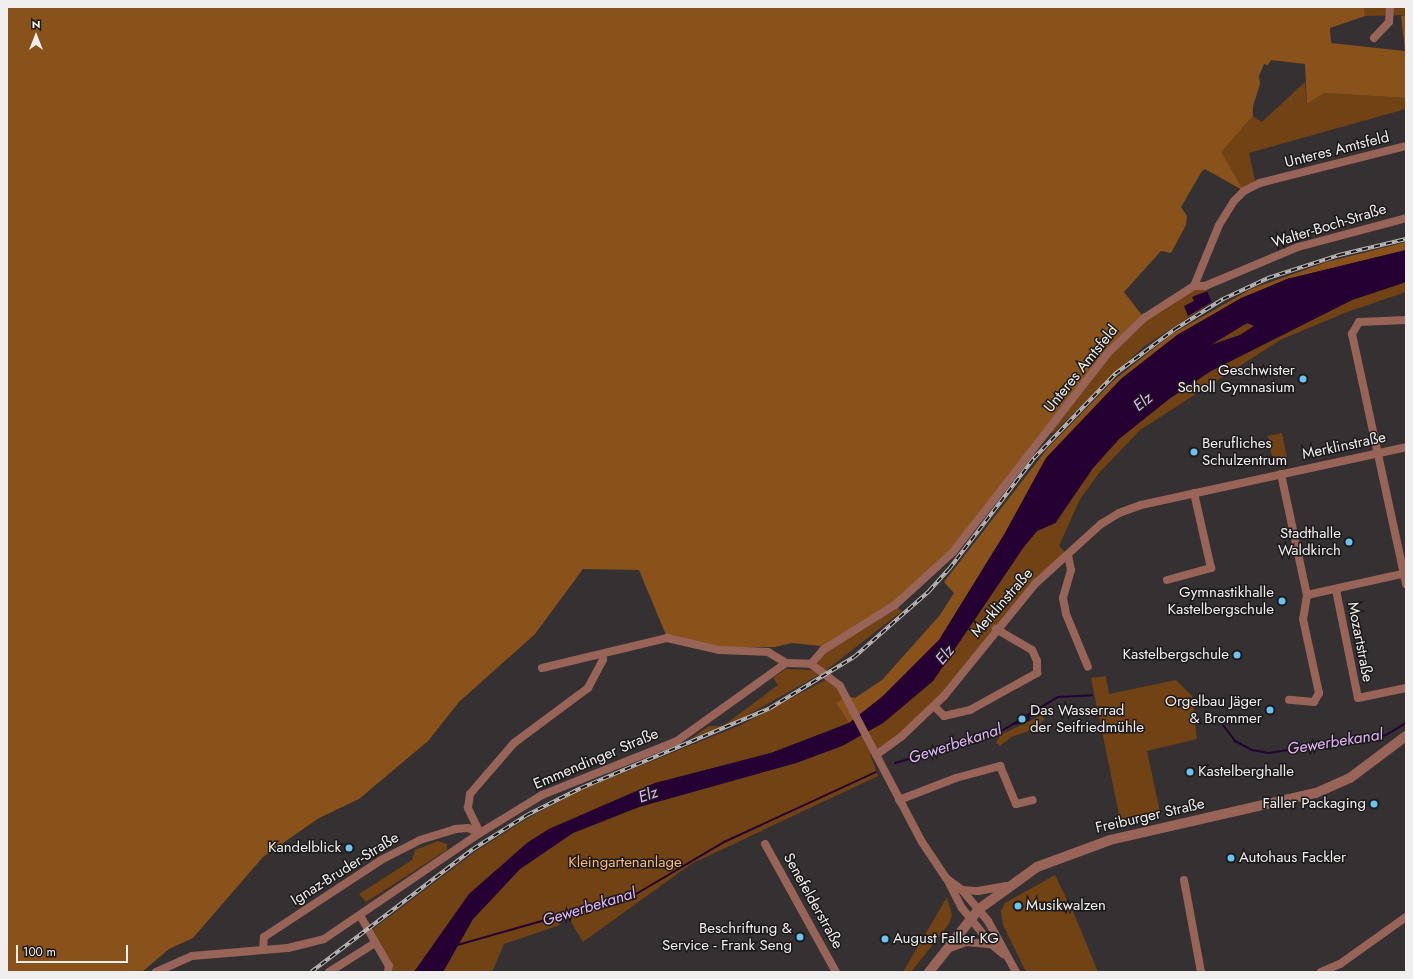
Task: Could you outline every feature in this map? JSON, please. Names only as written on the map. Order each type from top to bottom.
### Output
[{"type":"street","points":[[1374,38],[1389,22],[1390,7]]},
{"type":"street","name":"Unteres Amtsfeld","points":[[811,664],[819,654],[895,605],[953,552],[1014,477],[1107,354],[1144,318],[1194,286],[1218,225],[1234,201],[1244,191],[1260,183],[1406,146]]},
{"type":"street","name":"Walter-Boch-Straße","points":[[1194,286],[1205,286],[1298,247],[1406,218]]},
{"type":"street","points":[[1406,320],[1369,319],[1359,322],[1352,334],[1379,453],[1406,584]]},
{"type":"street","name":"Merklinstraße","points":[[874,751],[934,706],[967,670],[996,629],[1034,584],[1101,524],[1119,513],[1194,493],[1406,447]]},
{"type":"street","points":[[1281,474],[1307,595],[1303,619],[1318,699],[1311,702],[1289,700]]},
{"type":"street","points":[[1167,580],[1211,568],[1194,493]]},
{"type":"street","points":[[1068,555],[1070,570],[1063,598],[1066,614],[1088,667]]},
{"type":"street","points":[[1307,595],[1405,574]]},
{"type":"street","name":"Mozartstraße","points":[[1336,590],[1358,698],[1406,688]]},
{"type":"street","points":[[934,706],[944,716],[970,710],[1037,673],[1037,661],[1032,650],[996,629]]},
{"type":"street","points":[[542,668],[667,638],[719,650],[768,652],[786,663],[811,664],[831,677],[847,699],[899,800],[946,878],[971,918],[991,944],[1005,956]]},
{"type":"street","points":[[480,833],[468,808],[470,794],[514,743],[588,688],[603,660],[602,654]]},
{"type":"street","name":"Emmendinger Straße","points":[[156,972],[192,956],[263,950],[318,941],[361,917],[480,833],[542,795],[677,741],[786,663]]},
{"type":"street","name":"Freiburger Straße","points":[[929,972],[979,909],[1007,886],[1037,867],[1089,846],[1288,800],[1332,787],[1372,763],[1406,736]]},
{"type":"street","points":[[899,800],[956,778],[1000,766],[1016,804],[1033,800]]},
{"type":"street","name":"Ignaz-Bruder-Straße","points":[[263,950],[264,937],[381,860],[420,840],[455,829],[468,828],[480,833]]},
{"type":"street","name":"Senefelderstraße","points":[[765,844],[836,972]]},
{"type":"street","points":[[946,878],[962,890],[979,909],[1005,956],[1016,972]]},
{"type":"street","points":[[1184,880],[1201,972]]},
{"type":"street","points":[[962,890],[978,891],[1007,886]]},
{"type":"street","points":[[361,917],[388,966],[388,972]]},
{"type":"street","points":[[1321,972],[1340,964],[1406,918]]},
{"type":"street","points":[[945,950],[966,942],[991,944]]},
{"type":"street","points":[[329,972],[375,943]]},
{"type":"green space","points":[[1334,7],[1406,7],[1406,15],[1365,16],[1364,8]]},
{"type":"green space","points":[[1305,82],[1307,104],[1324,93],[1406,98],[1406,109],[1249,153],[1256,185],[1244,191],[1220,152],[1253,116],[1262,122]]},
{"type":"green space","name":"Kleingartenanlage","points":[[1406,282],[1406,292],[1347,312],[1280,340],[1140,430],[1100,472],[1080,499],[1059,546],[1068,555],[1035,584],[944,696],[876,755],[870,754],[878,776],[691,864],[583,942],[569,919],[558,921],[560,925],[504,944],[492,972],[443,972],[473,919],[520,869],[573,833],[639,807],[796,763],[842,746],[883,723],[933,681],[1023,548],[1037,531],[1056,523],[1093,468],[1119,439],[1169,399],[1211,371],[1352,300]]},
{"type":"green space","points":[[1194,286],[1205,286],[1212,302],[1143,347],[1053,433],[1047,434],[1133,327]]},
{"type":"green space","points":[[1252,323],[1254,326],[1240,335],[1210,345],[1242,325]]},
{"type":"green space","points":[[1282,433],[1288,463],[1274,466],[1268,436]]},
{"type":"green space","points":[[898,608],[902,611],[824,672],[737,721],[689,740],[709,726],[723,726],[778,685],[773,678],[786,669],[814,670],[823,654]]},
{"type":"green space","points":[[1106,676],[1109,694],[1176,680],[1192,696],[1197,739],[1147,751],[1160,812],[1121,824],[1091,678]]},
{"type":"green space","points":[[831,677],[846,696],[836,703],[849,723],[771,753],[655,783],[549,829],[527,843],[469,894],[414,972],[393,972],[393,966],[373,929],[476,851],[528,818],[583,789],[741,725]]},
{"type":"green space","points":[[1042,715],[1044,720],[1032,730],[1011,737],[1000,746],[996,743],[1000,735]]},
{"type":"green space","points":[[438,841],[447,844],[447,850],[366,902],[359,894],[412,860],[415,850]]},
{"type":"green space","points":[[1055,875],[1075,916],[1098,972],[1026,972],[1003,925],[1001,911],[1005,903]]},
{"type":"green space","points":[[947,897],[952,915],[949,924],[911,972],[903,972]]},
{"type":"shaded area","points":[[7,7],[1364,8],[1365,16],[1330,28],[1331,43],[1405,51],[1401,16],[1406,15],[1406,98],[1324,93],[1307,104],[1305,64],[1271,60],[1268,65],[1264,64],[1259,76],[1260,84],[1253,106],[1253,116],[1221,152],[1244,191],[1205,169],[1202,171],[1181,207],[1187,216],[1186,225],[1171,253],[1161,251],[1124,292],[1144,318],[1133,327],[1014,477],[923,581],[823,650],[820,646],[792,643],[775,647],[713,647],[666,635],[639,570],[583,569],[535,634],[459,702],[428,741],[359,799],[319,818],[263,857],[193,938],[169,949],[142,972],[7,972]]},
{"type":"shaded area","points":[[1406,242],[1406,250],[1287,279],[1122,378],[1046,458],[1005,533],[939,640],[883,696],[849,723],[836,703],[846,696],[855,698],[882,680],[940,615],[954,593],[944,582],[1047,449],[1113,381],[1172,334],[1251,289],[1327,262]]},
{"type":"water","name":"Elz","points":[[1406,250],[1406,282],[1352,300],[1211,371],[1169,399],[1119,439],[1093,468],[1055,523],[1037,531],[1023,548],[933,681],[883,723],[842,746],[796,763],[639,807],[573,833],[520,869],[473,919],[443,972],[414,972],[469,894],[527,843],[549,829],[655,783],[771,753],[849,723],[883,696],[939,640],[1005,533],[1046,458],[1122,378],[1177,335],[1241,298],[1287,279]],"holes":[[[1247,323],[1254,326],[1240,335],[1211,345]]]},
{"type":"water","points":[[1207,291],[1212,302],[1188,316],[1184,306],[1194,301],[1192,297]]},
{"type":"waterway","name":"Gewerbekanal","points":[[895,763],[998,733],[1058,697],[1092,695]]},
{"type":"waterway","name":"Gewerbekanal","points":[[1014,724],[1028,720],[1029,715]]},
{"type":"waterway","name":"Gewerbekanal","points":[[1223,725],[1235,741],[1252,750],[1269,753],[1386,735],[1406,723]]},
{"type":"waterway","name":"Gewerbekanal","points":[[454,946],[636,894],[724,842],[876,772]]},
{"type":"railway","points":[[311,972],[473,849],[527,815],[581,788],[770,708],[854,657],[929,591],[949,569],[1034,458],[1115,374],[1175,329],[1223,299],[1268,278],[1339,255],[1406,239]]},
{"type":"place","name":"Geschwister Scholl Gymnasium","points":[[1303,379]]},
{"type":"place","name":"Berufliches Schulzentrum","points":[[1194,452]]},
{"type":"place","name":"Stadthalle Waldkirch","points":[[1349,542]]},
{"type":"place","name":"Gymnastikhalle Kastelbergschule","points":[[1282,601]]},
{"type":"place","name":"Kastelbergschule","points":[[1237,655]]},
{"type":"place","name":"Orgelbau Jäger & Brommer","points":[[1270,710]]},
{"type":"place","name":"Das Wasserrad der Seifriedmühle","points":[[1022,719]]},
{"type":"place","name":"Kastelberghalle","points":[[1190,772]]},
{"type":"place","name":"Faller Packaging","points":[[1374,804]]},
{"type":"place","name":"Kandelblick","points":[[349,848]]},
{"type":"place","name":"Autohaus Fackler","points":[[1231,858]]},
{"type":"place","name":"Musikwalzen","points":[[1018,906]]},
{"type":"place","name":"Beschriftung & Service - Frank Seng","points":[[800,937]]},
{"type":"place","name":"August Faller KG","points":[[885,939]]}]
